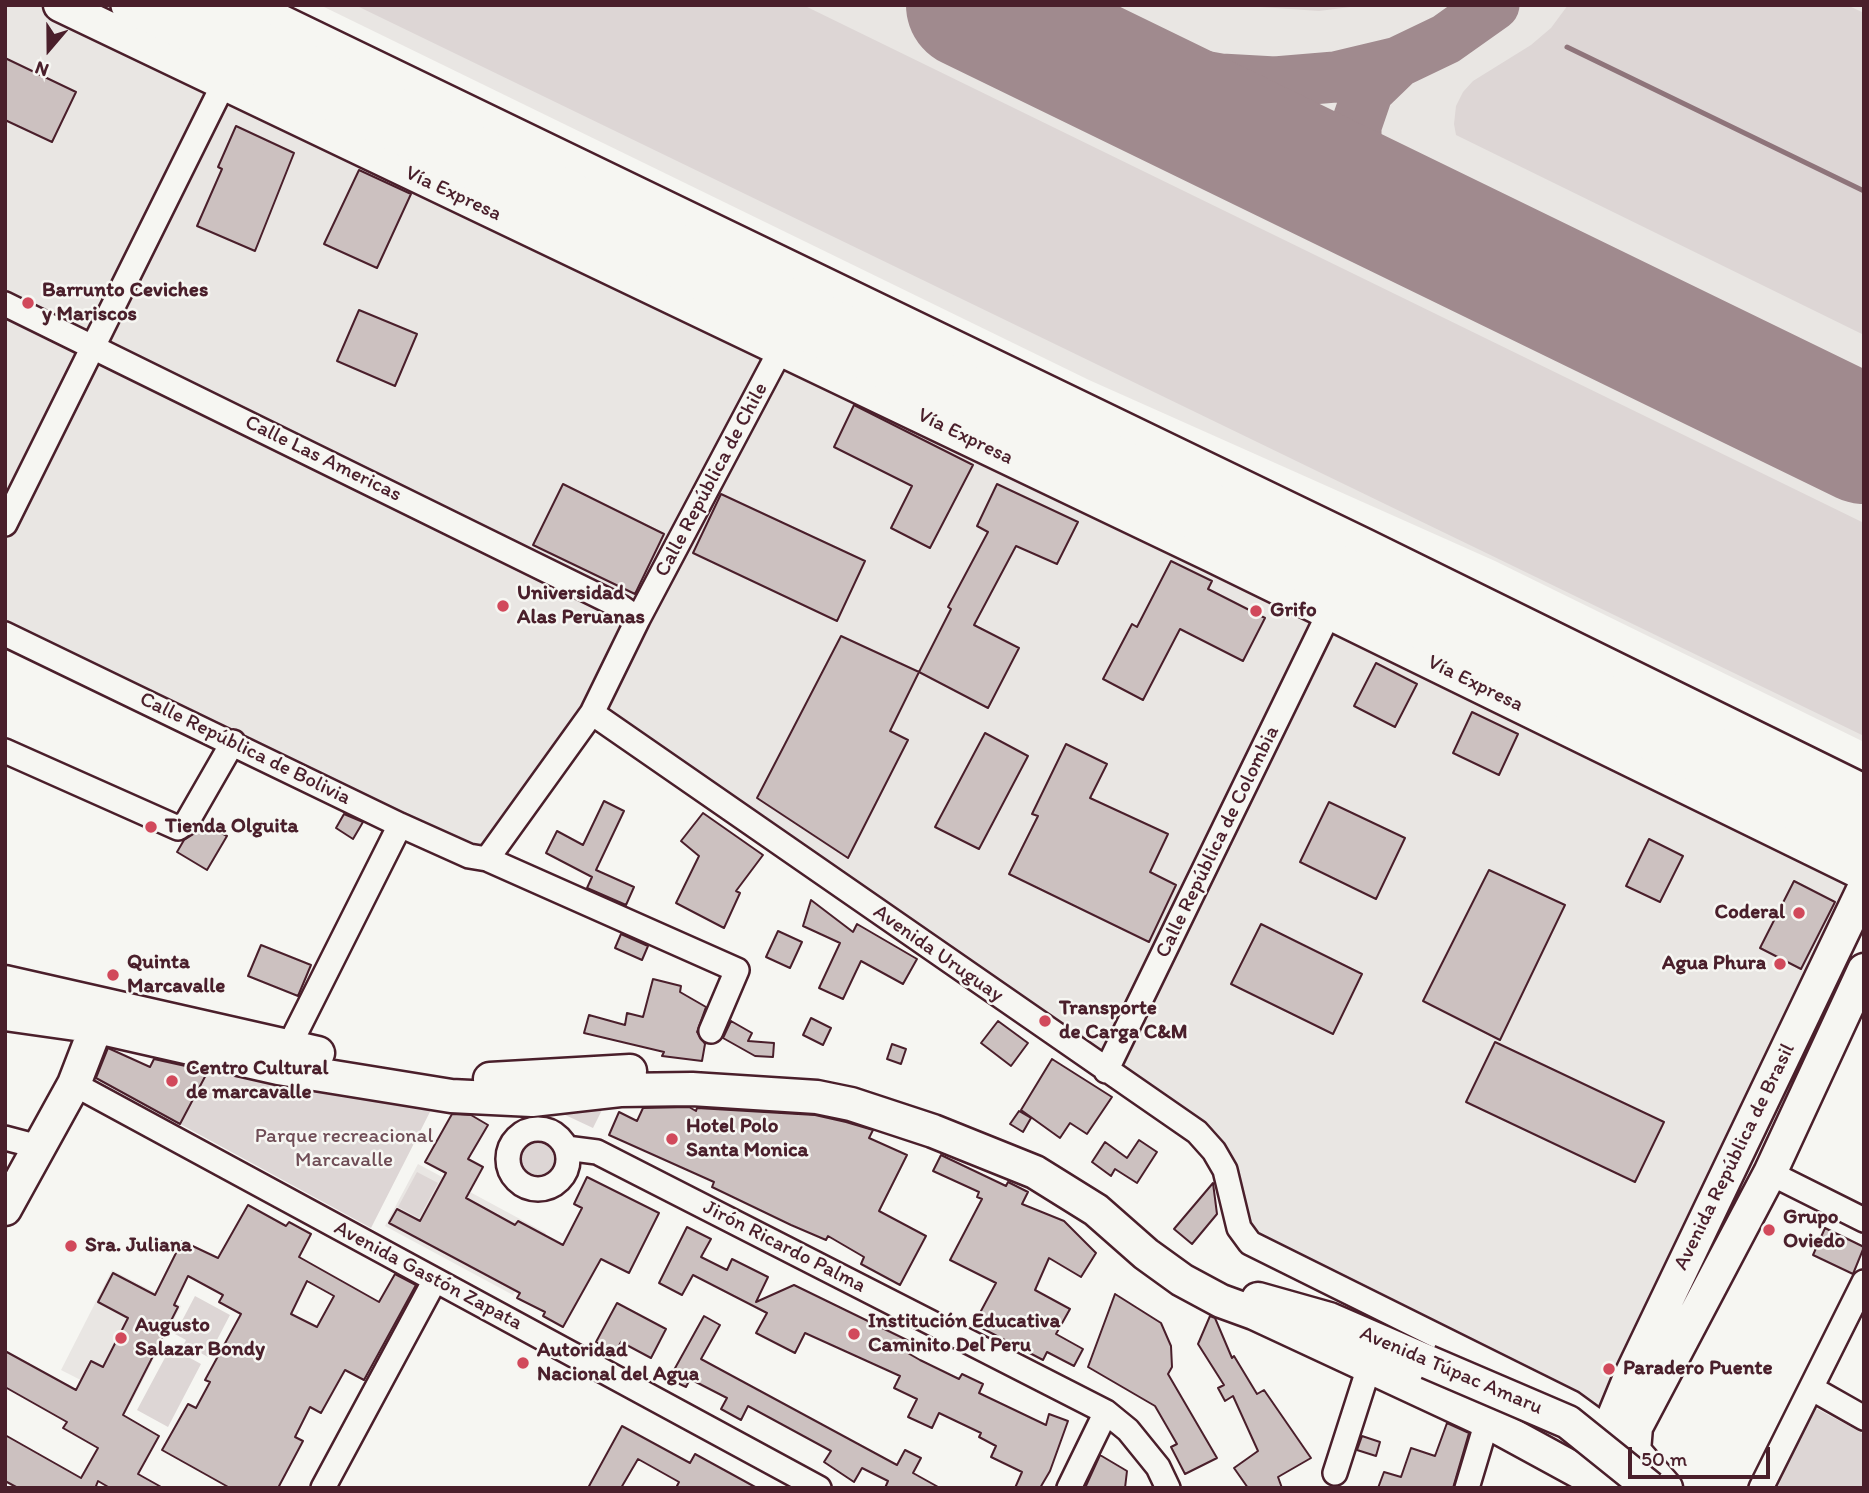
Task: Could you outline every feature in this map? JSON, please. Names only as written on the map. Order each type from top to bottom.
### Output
[{"type":"main road","name":"Vía Expresa","points":[[60,5],[1392,643],[1862,852]]},
{"type":"main road","name":"Vía Expresa","points":[[129,5],[1164,492]]},
{"type":"main road","name":"Vía Expresa","points":[[190,5],[1164,492],[1460,636],[1862,852]]},
{"type":"main road","points":[[247,5],[1243,486],[1864,791]]},
{"type":"main road","points":[[1164,492],[1243,486]]},
{"type":"main road","points":[[1164,492],[1210,555]]},
{"type":"main road","points":[[1392,643],[1460,636],[1424,574]]},
{"type":"main road","name":"Avenida República de Brasil","points":[[1626,1436],[1722,1184],[1862,852]]},
{"type":"main road","name":"Avenida República de Brasil","points":[[1626,1436],[1770,1173],[1864,970]]},
{"type":"main road","points":[[5,982],[101,1015],[278,1068],[451,1096],[531,1100],[620,1090],[692,1089],[817,1097],[851,1104],[933,1130],[1035,1172],[1096,1210],[1146,1254],[1182,1280],[1221,1301],[1254,1313],[1486,1421],[1609,1488]]},
{"type":"main road","points":[[5,1014],[101,1015]]},
{"type":"main road","points":[[9,1192],[39,1147],[74,1084],[101,1015]]},
{"type":"main road","name":"Avenida Túpac Amaru","points":[[101,1015],[438,1076],[512,1080],[587,1071],[646,1071],[804,1082],[864,1090],[972,1127],[1088,1184],[1154,1239],[1232,1290],[1329,1319],[1426,1368]]},
{"type":"main road","points":[[1722,1184],[1755,1202]]},
{"type":"main road","name":"Avenida Túpac Amaru","points":[[1254,1313],[1318,1328],[1568,1422],[1650,1488]]},
{"type":"main road","points":[[1426,1368],[1563,1434],[1630,1488]]},
{"type":"main road","points":[[1626,1436],[1626,1472],[1638,1488]]},
{"type":"main road","points":[[1626,1436],[1665,1488]]},
{"type":"street","points":[[5,524],[223,85]]},
{"type":"street","name":"Calle Las Americas","points":[[5,304],[621,607],[638,619]]},
{"type":"street","name":"Calle República de Chile","points":[[487,859],[592,713],[638,619],[781,349]]},
{"type":"street","name":"Calle República de Colombia","points":[[1106,1070],[1329,613]]},
{"type":"street","name":"Calle República de Bolivia","points":[[6,639],[233,742],[400,825],[469,856],[487,859],[737,970],[711,1031]]},
{"type":"street","name":"Avenida Uruguay","points":[[592,713],[1197,1132],[1214,1151],[1225,1170],[1239,1228],[1250,1243],[1506,1369]]},
{"type":"street","points":[[5,751],[178,828],[187,822],[233,742]]},
{"type":"street","points":[[288,1048],[400,825]]},
{"type":"street","name":"Avenida Gastón Zapata","points":[[74,1084],[819,1488]]},
{"type":"street","points":[[5,1138],[39,1147]]},
{"type":"street","name":"Jirón Ricardo Palma","points":[[566,1148],[597,1152],[1107,1412],[1128,1430],[1158,1467],[1168,1488]]},
{"type":"street","points":[[1770,1173],[1864,1220]]},
{"type":"street","points":[[323,1488],[435,1280]]},
{"type":"street","points":[[1761,1488],[1864,1282]]},
{"type":"street","points":[[1335,1473],[1369,1367]]},
{"type":"street","points":[[1467,1488],[1486,1421],[1506,1369],[1572,1402],[1626,1436],[1683,1488]]},
{"type":"street","points":[[1811,1388],[1864,1418]]},
{"type":"street","points":[[1069,1488],[1107,1412]]},
{"type":"shaded area","points":[[5,5],[112,5],[1864,853],[1610,1426],[1274,1255],[1234,1218],[1201,1142],[598,711],[496,868],[5,627]]},
{"type":"shaded area","points":[[320,5],[1864,5],[1864,742],[1495,561],[1089,380]]},
{"type":"shaded area","points":[[418,1164],[546,1233],[513,1295],[385,1226]]},
{"type":"shaded area","name":"Augusto Salazar Bondy","points":[[112,1270],[181,1306],[130,1405],[61,1370]]},
{"type":"green space","points":[[355,5],[803,5],[1864,523],[1864,736]]},
{"type":"green space","points":[[1232,5],[1366,5],[1319,11]]},
{"type":"green space","points":[[1568,5],[1847,5],[1864,13],[1864,335],[1456,135],[1456,106],[1463,92],[1473,81],[1531,45],[1551,28]]},
{"type":"green space","name":"Parque recreacional Marcavalle","points":[[212,1064],[434,1104],[371,1228],[180,1124]]},
{"type":"green space","points":[[605,1104],[593,1128],[561,1113],[541,1111]]},
{"type":"green space","points":[[535,1141],[548,1147],[554,1160],[548,1173],[535,1179],[522,1173],[516,1160],[522,1147]]},
{"type":"green space","points":[[417,1172],[438,1183],[419,1218],[398,1207]]},
{"type":"green space","points":[[195,1296],[230,1315],[208,1357],[184,1344],[186,1340],[175,1334]]},
{"type":"green space","points":[[168,1352],[178,1357],[181,1353],[201,1364],[168,1427],[137,1410]]},
{"type":"green space","points":[[1814,1407],[1864,1434],[1864,1488],[1774,1488]]},
{"type":"building","points":[[5,58],[76,92],[52,142],[5,120]]},
{"type":"building","points":[[236,126],[294,153],[255,251],[197,226],[222,169],[218,167]]},
{"type":"building","points":[[359,170],[411,194],[377,268],[324,244]]},
{"type":"building","points":[[359,310],[417,334],[395,386],[337,361]]},
{"type":"building","points":[[854,405],[973,465],[930,548],[891,528],[912,486],[834,447]]},
{"type":"building","points":[[563,484],[664,534],[635,594],[533,545]]},
{"type":"building","points":[[997,484],[1078,522],[1057,564],[1016,546],[974,625],[1019,648],[988,708],[919,672],[951,609],[948,607],[988,532],[977,526]]},
{"type":"building","points":[[721,494],[865,561],[837,621],[693,553]]},
{"type":"building","points":[[1171,561],[1212,581],[1208,589],[1265,618],[1243,661],[1180,629],[1143,700],[1103,679],[1132,624],[1137,627]]},
{"type":"building","points":[[841,636],[919,672],[890,731],[908,740],[848,858],[757,798]]},
{"type":"building","points":[[1376,663],[1417,684],[1395,727],[1354,706]]},
{"type":"building","points":[[1472,712],[1518,734],[1499,775],[1453,753]]},
{"type":"building","points":[[985,733],[1028,756],[979,849],[935,827]]},
{"type":"building","points":[[1066,744],[1107,764],[1090,798],[1168,834],[1150,872],[1176,885],[1149,942],[1009,874],[1038,816],[1032,814]]},
{"type":"building","points":[[604,801],[624,811],[596,870],[634,887],[626,905],[587,888],[592,877],[546,853],[557,831],[583,845]]},
{"type":"building","points":[[1329,802],[1405,838],[1376,899],[1300,862]]},
{"type":"building","points":[[703,813],[763,855],[736,891],[740,893],[724,928],[676,903],[699,856],[681,841]]},
{"type":"building","points":[[344,814],[363,822],[353,839],[336,828]]},
{"type":"building","points":[[203,823],[227,836],[207,870],[177,852],[184,840],[195,833]]},
{"type":"building","points":[[1649,839],[1683,856],[1660,902],[1626,886]]},
{"type":"building","points":[[1489,870],[1565,905],[1500,1040],[1423,1001]]},
{"type":"building","points":[[1794,881],[1835,902],[1801,969],[1760,948]]},
{"type":"building","points":[[811,900],[853,932],[857,924],[917,959],[903,984],[861,961],[843,999],[819,988],[840,943],[803,926]]},
{"type":"building","points":[[1261,924],[1362,974],[1333,1034],[1231,984]]},
{"type":"building","points":[[778,931],[802,942],[790,968],[766,957]]},
{"type":"building","points":[[621,934],[648,946],[642,960],[615,948]]},
{"type":"building","points":[[261,945],[311,965],[298,996],[248,976]]},
{"type":"building","points":[[653,979],[681,986],[680,992],[706,1007],[697,1032],[705,1044],[702,1061],[662,1056],[664,1052],[584,1033],[589,1015],[625,1025],[627,1013],[643,1017]]},
{"type":"building","points":[[811,1018],[831,1028],[823,1045],[803,1035]]},
{"type":"building","points":[[731,1021],[752,1033],[748,1041],[774,1043],[773,1057],[755,1056],[723,1038]]},
{"type":"building","points":[[998,1021],[1028,1043],[1011,1066],[981,1043]]},
{"type":"building","points":[[1495,1042],[1664,1122],[1635,1182],[1466,1102]]},
{"type":"building","points":[[892,1044],[906,1049],[901,1064],[887,1059]]},
{"type":"building","name":"Centro Cultural de marcavalle","points":[[108,1048],[150,1067],[154,1059],[208,1071],[180,1124],[96,1078]]},
{"type":"building","points":[[1052,1059],[1112,1097],[1087,1134],[1070,1123],[1060,1138],[1021,1110]]},
{"type":"building","points":[[689,1107],[696,1111],[697,1108],[815,1115],[873,1130],[869,1138],[907,1155],[879,1211],[926,1236],[900,1285],[861,1264],[864,1257],[828,1236],[826,1240],[791,1225],[712,1187],[714,1182],[609,1135],[619,1112],[637,1121],[643,1108]]},
{"type":"building","points":[[1019,1111],[1031,1118],[1023,1132],[1010,1124]]},
{"type":"building","points":[[452,1114],[471,1115],[488,1125],[468,1159],[483,1167],[466,1198],[515,1225],[518,1221],[563,1245],[582,1208],[574,1204],[587,1177],[659,1213],[629,1273],[601,1259],[563,1327],[543,1316],[545,1312],[517,1298],[520,1293],[389,1223],[397,1209],[420,1221],[446,1173],[425,1162]]},
{"type":"building","points":[[1139,1140],[1157,1152],[1137,1183],[1115,1169],[1111,1176],[1092,1162],[1105,1142],[1127,1158]]},
{"type":"building","points":[[941,1155],[1006,1186],[1008,1182],[1028,1192],[1022,1204],[1064,1221],[1096,1253],[1081,1277],[1049,1258],[1035,1290],[1070,1309],[1056,1334],[1083,1349],[1074,1366],[1047,1352],[1043,1360],[974,1324],[996,1283],[950,1260],[982,1199],[977,1197],[979,1192],[933,1171]]},
{"type":"building","points":[[1213,1183],[1217,1214],[1192,1244],[1174,1229]]},
{"type":"building","points":[[248,1205],[286,1226],[289,1222],[311,1234],[299,1257],[379,1302],[395,1274],[416,1285],[364,1380],[345,1370],[321,1413],[310,1407],[295,1437],[303,1441],[278,1488],[230,1488],[162,1450],[188,1404],[196,1408],[210,1382],[205,1380],[241,1314],[219,1302],[223,1295],[188,1276],[174,1305],[178,1307],[123,1415],[159,1436],[138,1474],[163,1488],[110,1488],[98,1481],[96,1486],[99,1488],[18,1488],[5,1481],[5,1435],[81,1478],[98,1448],[63,1428],[67,1422],[5,1387],[5,1351],[76,1390],[91,1361],[103,1367],[128,1318],[98,1302],[113,1273],[155,1295],[182,1241],[218,1258]],"holes":[[[307,1281],[334,1296],[317,1327],[291,1314]]]},
{"type":"building","points":[[687,1227],[711,1239],[701,1257],[727,1270],[732,1259],[768,1277],[756,1302],[794,1285],[911,1342],[906,1352],[920,1360],[959,1379],[962,1374],[983,1384],[979,1393],[1046,1425],[1049,1414],[1068,1421],[1050,1471],[1040,1488],[1015,1488],[1022,1472],[991,1457],[996,1446],[979,1437],[981,1433],[939,1413],[932,1428],[908,1417],[917,1399],[894,1388],[900,1376],[805,1333],[795,1353],[756,1333],[767,1313],[693,1275],[682,1295],[659,1283]]},
{"type":"building","points":[[1825,1228],[1864,1247],[1853,1274],[1813,1255]]},
{"type":"building","points":[[1115,1294],[1161,1323],[1171,1346],[1172,1367],[1168,1374],[1217,1458],[1185,1474],[1171,1447],[1177,1444],[1155,1406],[1088,1367]]},
{"type":"building","points":[[617,1303],[666,1329],[651,1358],[621,1342],[615,1353],[596,1342]]},
{"type":"building","points":[[704,1316],[720,1325],[701,1359],[897,1465],[905,1450],[921,1458],[913,1473],[940,1488],[885,1488],[888,1481],[862,1468],[854,1482],[824,1462],[831,1451],[748,1406],[741,1420],[721,1409],[727,1398],[690,1379],[686,1387],[669,1379]]},
{"type":"building","points":[[1210,1316],[1215,1318],[1232,1358],[1234,1356],[1257,1394],[1264,1390],[1311,1458],[1278,1477],[1282,1488],[1248,1488],[1234,1468],[1258,1451],[1233,1396],[1225,1401],[1218,1388],[1224,1385],[1198,1344]]},
{"type":"building","points":[[1447,1423],[1469,1433],[1453,1488],[1378,1488],[1384,1472],[1401,1477],[1411,1448],[1435,1456]]},
{"type":"building","points":[[622,1426],[690,1463],[695,1454],[757,1488],[676,1488],[679,1482],[638,1459],[621,1488],[588,1488]]},
{"type":"building","points":[[1362,1436],[1380,1442],[1376,1456],[1357,1450]]},
{"type":"building","points":[[1100,1455],[1127,1471],[1125,1488],[1085,1488]]},
{"type":"waterway","points":[[1567,47],[1864,191]]},
{"type":"taxiway","points":[[1064,51],[1221,79],[1275,82],[1335,77],[1398,62],[1446,39],[1494,5]]},
{"type":"taxiway","points":[[1398,62],[1368,91],[1356,126],[1356,146],[1369,182],[1381,196],[1415,221]]},
{"type":"runway","points":[[970,5],[1864,440]]},
{"type":"place","name":"Barrunto Ceviches y Mariscos","points":[[28,303]]},
{"type":"place","name":"Universidad Alas Peruanas","points":[[503,606]]},
{"type":"place","name":"Grifo","points":[[1256,611]]},
{"type":"place","name":"Tienda Olguita","points":[[151,827]]},
{"type":"place","name":"Coderal","points":[[1799,913]]},
{"type":"place","name":"Agua Phura","points":[[1780,964]]},
{"type":"place","name":"Quinta Marcavalle","points":[[113,975]]},
{"type":"place","name":"Transporte de Carga C&M","points":[[1045,1021]]},
{"type":"place","name":"Centro Cultural de marcavalle","points":[[172,1081]]},
{"type":"place","name":"Hotel Polo Santa Monica","points":[[672,1139]]},
{"type":"place","name":"Grupo Oviedo","points":[[1769,1230]]},
{"type":"place","name":"Sra. Juliana","points":[[71,1246]]},
{"type":"place","name":"Institución Educativa Caminito Del Peru","points":[[854,1334]]},
{"type":"place","name":"Augusto Salazar Bondy","points":[[121,1338]]},
{"type":"place","name":"Autoridad Nacional del Agua","points":[[523,1363]]},
{"type":"place","name":"Paradero Puente","points":[[1609,1369]]}]
